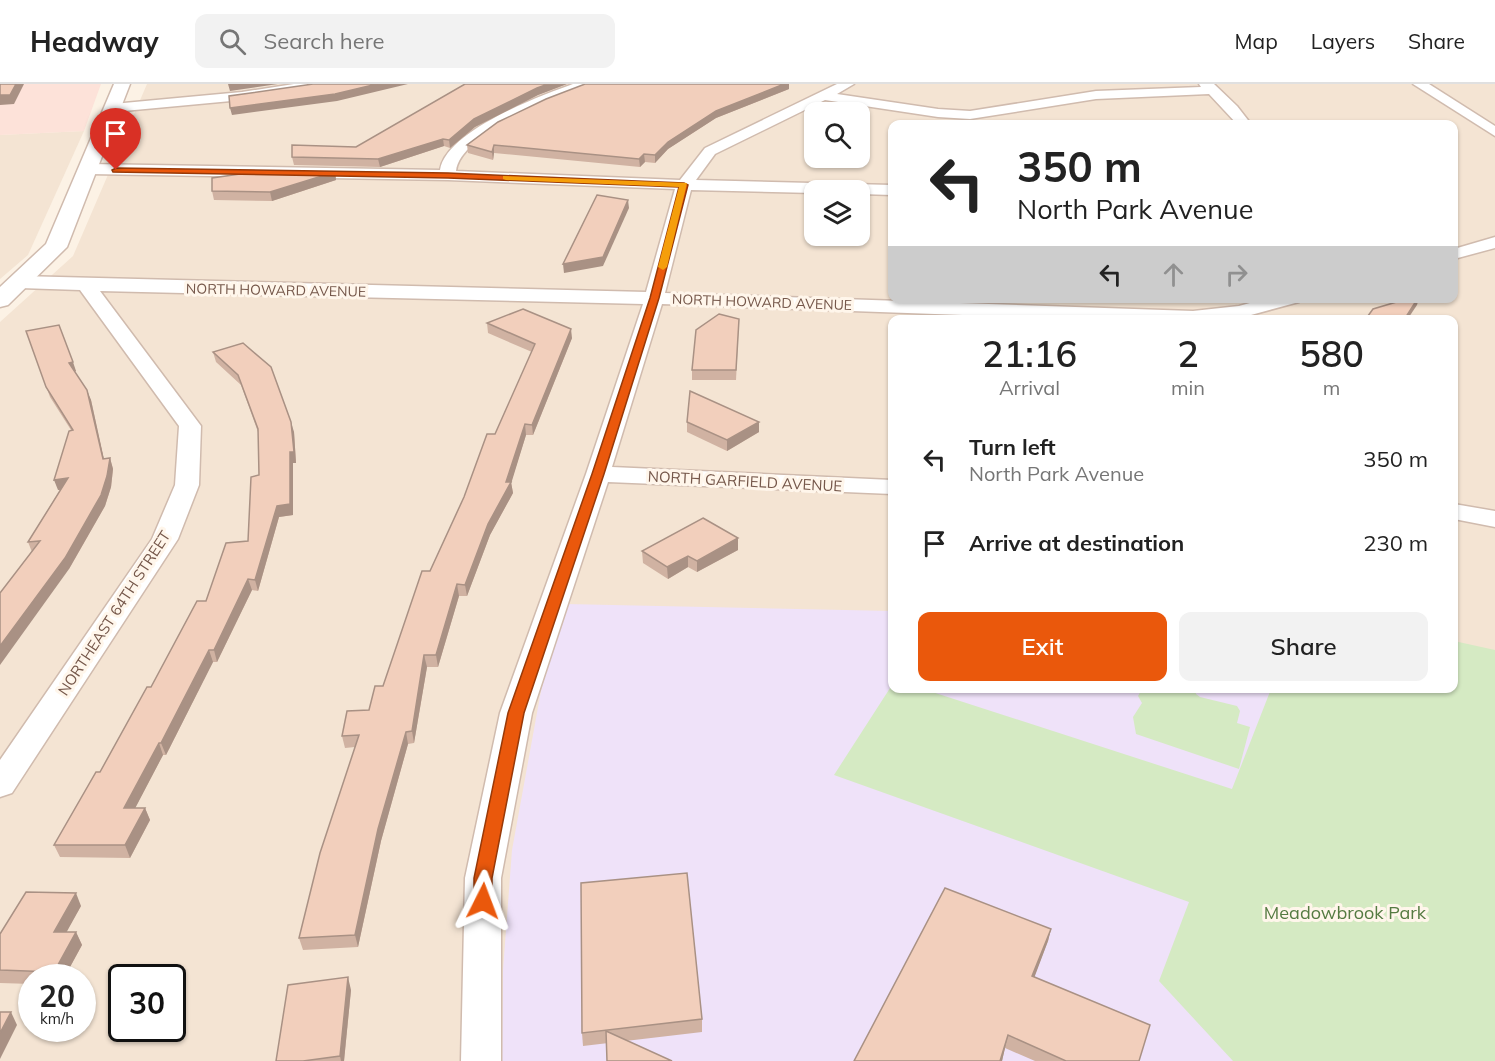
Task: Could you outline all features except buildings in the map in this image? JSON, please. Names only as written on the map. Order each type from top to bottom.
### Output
[{"type":"street","points":[[0,300],[56,247],[122,84]]},
{"type":"street","points":[[113,108],[273,93],[320,84]]},
{"type":"street","points":[[448,176],[448,166],[452,158],[480,134],[517,112],[585,84]]},
{"type":"street","points":[[481,1061],[483,878],[516,713],[598,474],[654,298],[684,185],[710,151],[847,84]]},
{"type":"street","points":[[1420,84],[1495,132]]},
{"type":"street","points":[[824,96],[938,113],[970,115],[1096,95],[1210,87],[1240,120]]},
{"type":"street","points":[[89,170],[448,176],[888,190]]},
{"type":"street","points":[[1458,253],[1495,242]]},
{"type":"street","points":[[20,282],[86,285]]},
{"type":"street","name":"NORTH HOWARD AVENUE","points":[[86,285],[654,298],[1136,315]]},
{"type":"street","name":"NORTHEAST 64TH STREET","points":[[0,785],[165,539],[187,485],[190,426],[86,285]]},
{"type":"street","name":"NORTH HOWARD AVENUE","points":[[1234,315],[1275,303]]},
{"type":"street","name":"NORTH GARFIELD AVENUE","points":[[598,474],[888,487]]},
{"type":"street","points":[[1459,508],[1495,519]]},
{"type":"shaded area","points":[[0,84],[101,84],[84,131],[0,135]]},
{"type":"shaded area","points":[[147,84],[1495,84],[1495,1061],[0,1061],[0,322],[73,256]]},
{"type":"shaded area","points":[[84,131],[28,255],[0,279],[0,135]]},
{"type":"shaded area","points":[[565,604],[888,611],[888,693],[1453,693],[1495,1061],[502,1061],[503,970],[512,850],[541,691]]},
{"type":"green space","name":"Meadowbrook Park","points":[[1458,642],[1495,650],[1495,1061],[1233,1061],[1159,981],[1189,902],[834,775],[888,691],[935,693],[1232,789],[1269,693],[1458,693]]},
{"type":"green space","points":[[1140,693],[1196,693],[1200,697],[1237,706],[1240,711],[1237,723],[1250,727],[1239,769],[1136,734],[1133,717],[1142,703],[1138,696]]},
{"type":"slow traffic","points":[[506,178],[684,185],[663,267]]},
{"type":"route","points":[[116,170],[448,176],[684,185],[654,298],[598,474],[516,713],[483,878],[483,901]]}]
